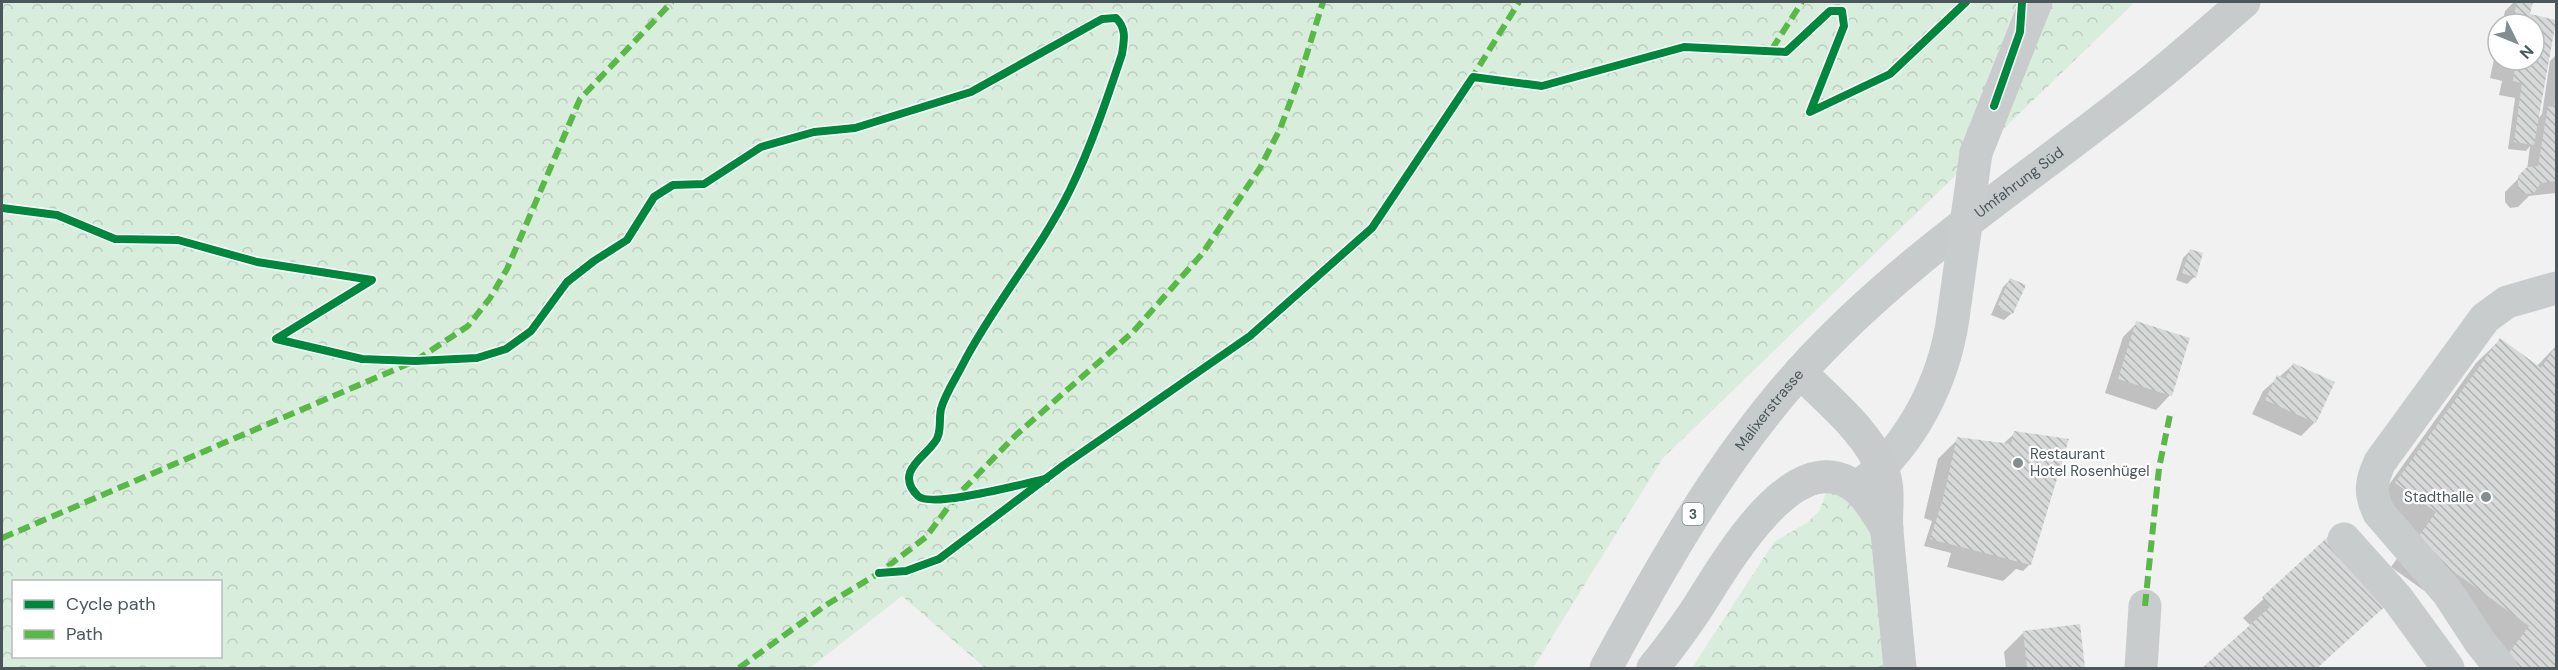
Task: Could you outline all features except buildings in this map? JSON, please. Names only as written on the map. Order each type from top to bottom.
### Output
[{"type":"main road","name":"Umfahrung Süd","points":[[1800,372],[1899,276],[1987,205],[2140,90],[2244,2]]},
{"type":"main road","name":"Malixerstrasse","points":[[1606,669],[1687,523],[1737,452],[1800,372],[1858,432],[1882,468],[1888,495],[1887,529],[1900,669]]},
{"type":"main road","points":[[1653,669],[1742,542],[1777,501],[1802,483],[1822,477],[1838,478],[1857,488],[1887,529]]},
{"type":"street","points":[[1857,488],[1882,468],[1912,426],[1932,392],[1946,352],[1953,318],[1976,153],[2036,2]]},
{"type":"street","points":[[2501,669],[2476,637],[2448,593],[2379,513],[2373,501],[2371,489],[2373,475],[2380,462],[2485,318],[2507,302],[2556,288]]},
{"type":"street","points":[[2344,539],[2397,598],[2448,669]]},
{"type":"street","points":[[2142,669],[2145,606]]},
{"type":"green space","points":[[2,2],[2135,2],[1663,458],[1533,668],[985,668],[902,596],[810,668],[2,668]]},
{"type":"green space","points":[[1831,477],[1863,494],[1900,668],[1692,668],[1774,542],[1808,522],[1820,510]]},
{"type":"marked path","points":[[2,538],[415,361],[468,326],[490,298],[507,269],[580,99],[672,2]]},
{"type":"marked path","points":[[739,668],[826,605],[879,573],[926,537],[955,498],[1016,435],[1133,332],[1202,254],[1260,168],[1280,129],[1299,79],[1323,2]]},
{"type":"marked path","points":[[1470,81],[1519,2]]},
{"type":"marked path","points":[[1772,49],[1802,2]]},
{"type":"marked path","points":[[2145,606],[2159,468],[2171,410]]},
{"type":"cycle path","points":[[879,573],[906,571],[939,559],[1064,465],[1250,336],[1372,228],[1473,77],[1542,86],[1684,47],[1786,52],[1830,11],[1842,11],[1844,26],[1810,112],[1890,74],[1966,2]]},
{"type":"cycle path","points":[[1994,106],[2020,32],[2022,2]]},
{"type":"cycle path","points":[[2,208],[57,215],[115,239],[178,240],[257,262],[372,280],[276,339],[362,359],[415,361],[477,358],[506,349],[531,331],[567,282],[627,240],[654,197],[673,185],[704,184],[761,147],[814,132],[855,128],[971,92],[1102,19],[1116,18],[1123,31],[1122,54],[1078,174],[1058,213],[975,342],[943,403],[935,443],[916,463],[909,478],[918,496],[926,499],[979,494],[1046,479]]},
{"type":"place","name":"Restaurant Hotel Rosenhügel","points":[[2018,463]]},
{"type":"place","name":"Stadthalle","points":[[2486,497]]}]
